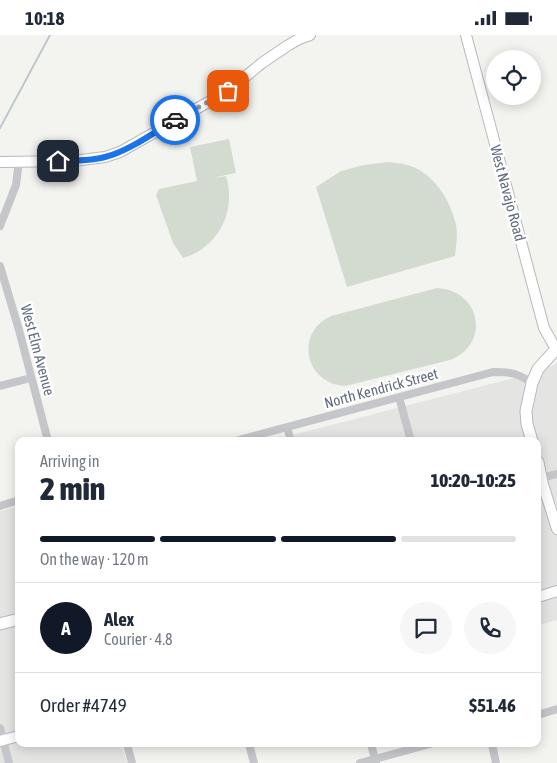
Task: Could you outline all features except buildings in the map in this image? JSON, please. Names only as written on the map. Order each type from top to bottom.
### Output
[{"type":"main road","points":[[531,437],[526,411],[532,383],[538,369],[557,349]]},
{"type":"main road","points":[[0,623],[15,620]]},
{"type":"street","points":[[0,162],[73,161],[104,157],[120,152],[228,91],[270,57],[310,35]]},
{"type":"street","name":"West Navajo Road","points":[[466,35],[544,329],[557,349]]},
{"type":"street","points":[[0,226],[16,185],[19,161]]},
{"type":"street","name":"West Elm Avenue","points":[[0,266],[47,437]]},
{"type":"street","name":"North Kendrick Street","points":[[250,437],[493,372],[511,372],[532,383]]},
{"type":"street","points":[[0,386],[31,378]]},
{"type":"street","points":[[399,397],[410,437]]},
{"type":"street","points":[[287,427],[290,437]]},
{"type":"street","points":[[541,478],[557,474]]},
{"type":"street","points":[[541,481],[557,529]]},
{"type":"street","points":[[0,506],[15,501]]},
{"type":"street","points":[[541,596],[557,591]]},
{"type":"street","points":[[541,714],[557,709]]},
{"type":"street","points":[[0,728],[9,763]]},
{"type":"street","points":[[2,741],[15,737]]},
{"type":"street","points":[[128,747],[132,763]]},
{"type":"street","points":[[250,747],[254,763]]},
{"type":"street","points":[[372,747],[375,761]]},
{"type":"street","points":[[360,763],[375,761],[420,747]]},
{"type":"street","points":[[493,747],[496,763]]},
{"type":"shaded area","points":[[229,139],[236,173],[212,178],[226,176],[229,189],[229,202],[222,226],[206,246],[183,258],[173,243],[156,195],[159,189],[197,181],[190,147]]},
{"type":"shaded area","points":[[388,162],[405,164],[416,168],[439,188],[450,206],[456,225],[455,256],[347,287],[316,187],[341,171],[364,165]]},
{"type":"shaded area","points":[[437,288],[452,291],[463,298],[471,307],[476,331],[471,342],[463,352],[450,360],[345,386],[331,383],[321,377],[313,367],[309,357],[309,345],[312,334],[319,324],[331,316]]},
{"type":"shaded area","points":[[557,362],[557,620],[541,624],[541,437],[285,437],[537,372]]},
{"type":"shaded area","points":[[15,507],[15,747],[122,747],[127,763],[0,763],[0,511]]},
{"type":"waterway","points":[[0,128],[50,35]]},
{"type":"way so far","points":[[175,120],[228,91]]},
{"type":"route","points":[[58,161],[104,157],[120,152],[175,120]]}]
